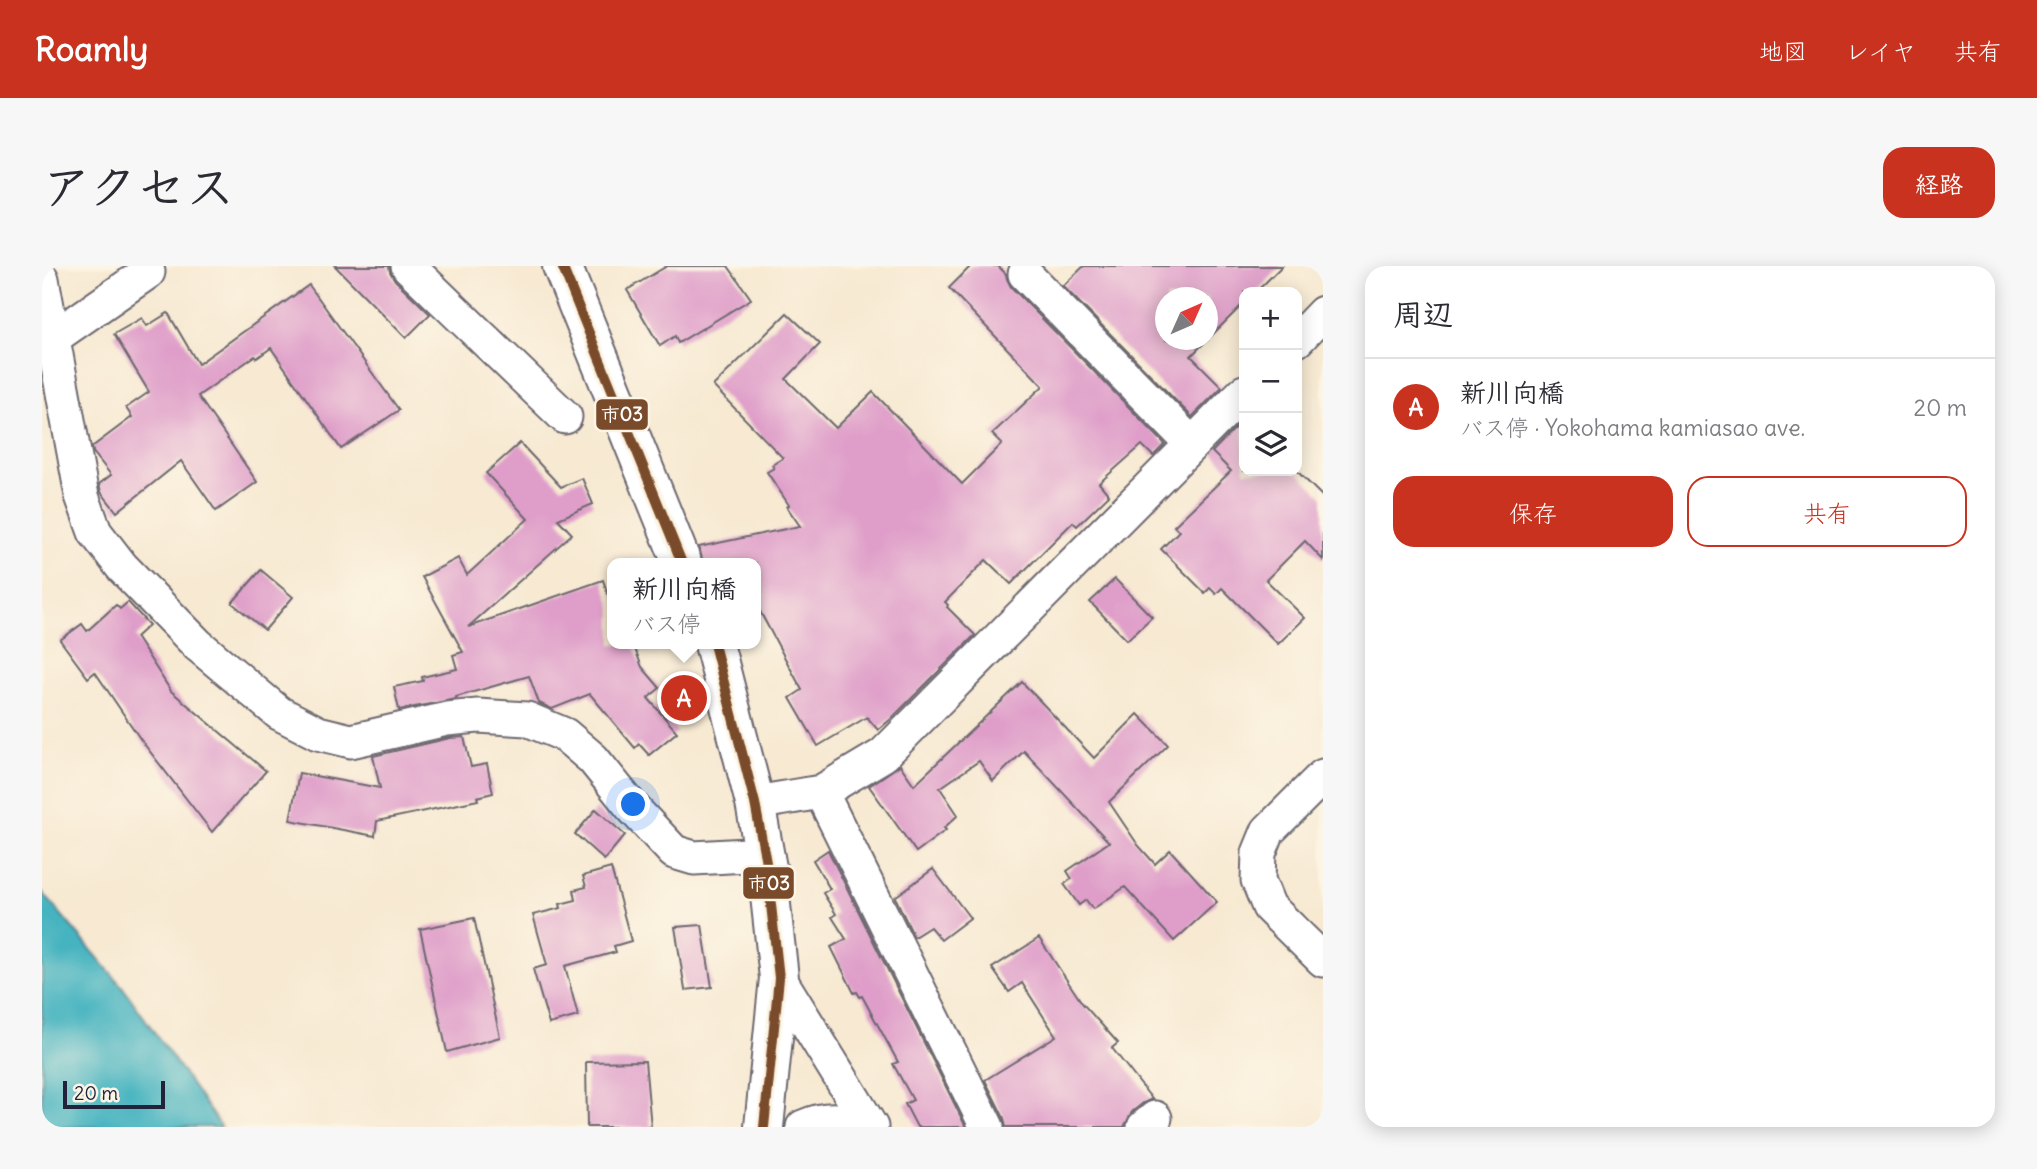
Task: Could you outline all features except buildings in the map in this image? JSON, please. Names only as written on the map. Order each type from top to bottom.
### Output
[{"type":"main road","points":[[562,266],[680,558]]},
{"type":"main road","points":[[715,649],[755,803],[779,978],[764,1127]]},
{"type":"street","points":[[408,266],[565,417]]},
{"type":"street","points":[[52,338],[148,272]]},
{"type":"street","points":[[1040,277],[1192,444]]},
{"type":"street","points":[[42,279],[82,496],[95,532],[122,567],[198,645],[279,713],[318,733],[351,741],[447,719],[478,716],[527,719],[565,735],[593,759],[631,806],[674,852],[694,858],[764,854]]},
{"type":"street","points":[[1302,335],[1323,313]]},
{"type":"street","points":[[755,803],[821,792],[883,755],[1239,397]]},
{"type":"street","points":[[1323,776],[1268,831],[1259,853],[1258,880],[1269,907],[1323,960]]},
{"type":"street","points":[[821,792],[987,1127]]},
{"type":"street","points":[[779,978],[871,1127]]},
{"type":"street","points":[[803,1127],[818,1120],[849,1121],[861,1127]]},
{"type":"water","points":[[42,892],[122,986],[221,1127],[42,1127]]},
{"type":"transit line","name":"市03","points":[[562,266],[680,558]]},
{"type":"transit line","name":"市03","points":[[715,649],[755,803],[767,868],[779,978],[764,1127]]},
{"type":"place","name":"新川向橋","points":[[684,698]]}]
